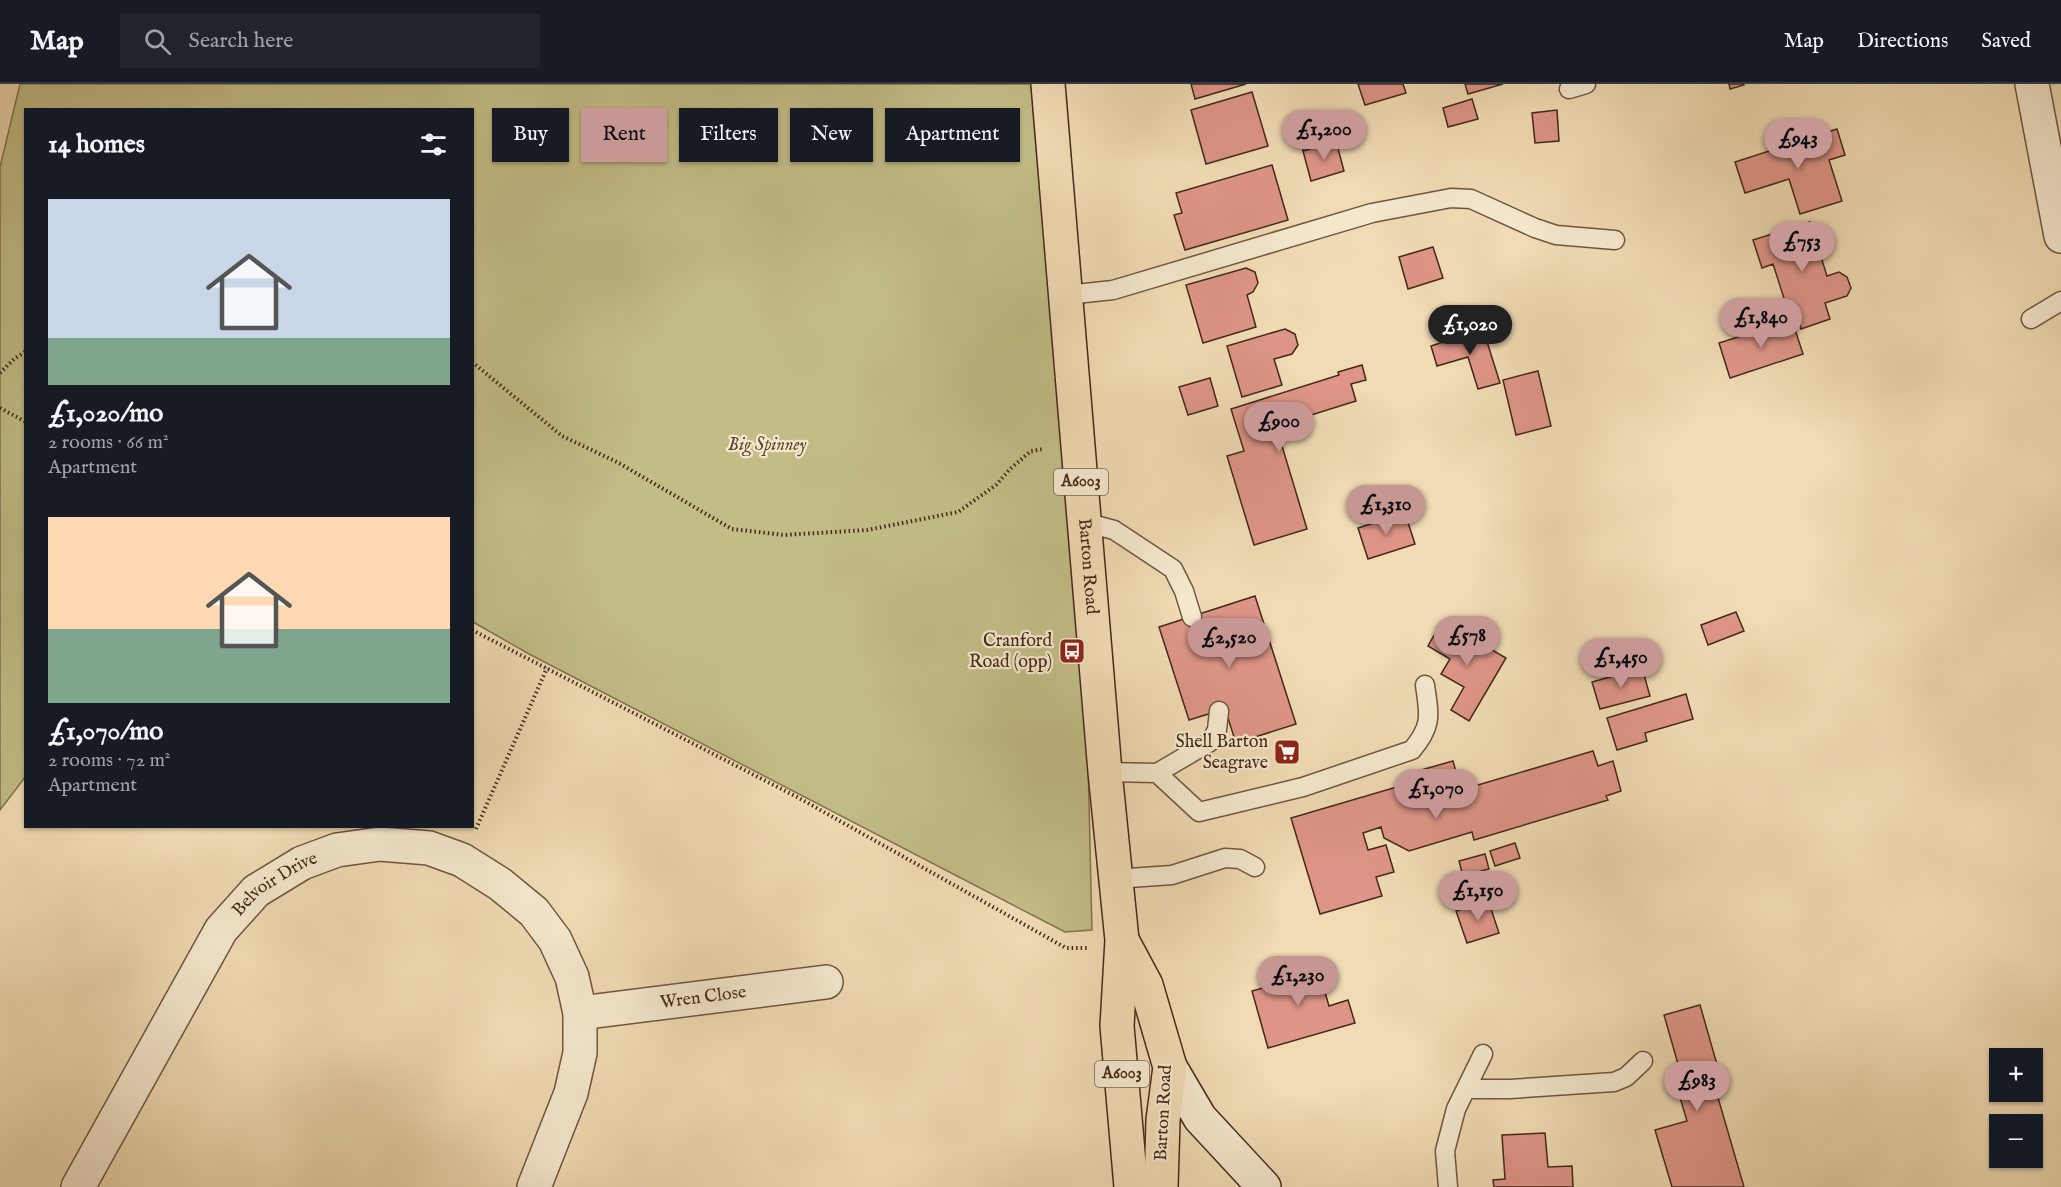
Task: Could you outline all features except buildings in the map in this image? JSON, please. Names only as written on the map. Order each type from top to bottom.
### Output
[{"type":"main road","name":"Barton Road","points":[[1048,84],[1115,879],[1106,944],[1127,1122],[1131,1187]]},
{"type":"main road","name":"Barton Road","points":[[1106,944],[1146,985],[1170,1067],[1163,1120],[1161,1187]]},
{"type":"street","points":[[2032,84],[2061,236]]},
{"type":"street","name":"Belvoir Drive","points":[[78,1187],[221,930],[256,891],[302,863],[337,850],[380,844],[429,848],[462,860],[500,884],[534,912],[555,940],[572,977],[580,1014],[580,1053],[571,1093],[534,1187]]},
{"type":"street","name":"Wren Close","points":[[580,1014],[826,982]]},
{"type":"street","points":[[1170,1067],[1200,1118],[1264,1187]]},
{"type":"street","points":[[1127,1122],[1200,1118]]},
{"type":"lane","points":[[1066,295],[1113,290],[1371,213],[1451,198],[1471,199],[1556,235],[1615,240]]},
{"type":"lane","points":[[2031,319],[2061,301]]},
{"type":"lane","points":[[1084,522],[1114,530],[1173,569],[1184,591],[1192,617]]},
{"type":"lane","points":[[1157,773],[1199,812],[1303,787],[1412,750],[1423,737],[1429,720],[1425,686]]},
{"type":"lane","points":[[1105,772],[1157,773],[1210,742],[1217,730],[1219,711]]},
{"type":"lane","points":[[1115,879],[1172,875],[1225,858],[1240,859],[1255,867]]},
{"type":"lane","points":[[1448,1187],[1445,1150],[1456,1109],[1483,1054]]},
{"type":"lane","points":[[1466,1089],[1510,1089],[1614,1082],[1626,1077],[1643,1061]]},
{"type":"path","points":[[0,373],[24,352]]},
{"type":"path","points":[[474,364],[562,436],[617,462],[732,529],[784,535],[867,530],[958,512],[996,485],[1010,469],[1031,452]]},
{"type":"path","points":[[0,408],[24,421]]},
{"type":"path","points":[[474,631],[800,798],[1066,948],[1106,944]]},
{"type":"path","points":[[462,860],[548,668]]},
{"type":"green space","name":"Big Spinney","points":[[20,84],[1034,84],[1066,498],[1087,718],[1092,930],[1065,932],[529,654],[474,623],[474,108],[24,108],[24,779],[0,810],[0,167]]},
{"type":"place","name":"Cranford Road (opp)","points":[[1072,651]]},
{"type":"place","name":"Shell Barton Seagrave","points":[[1287,752]]}]
